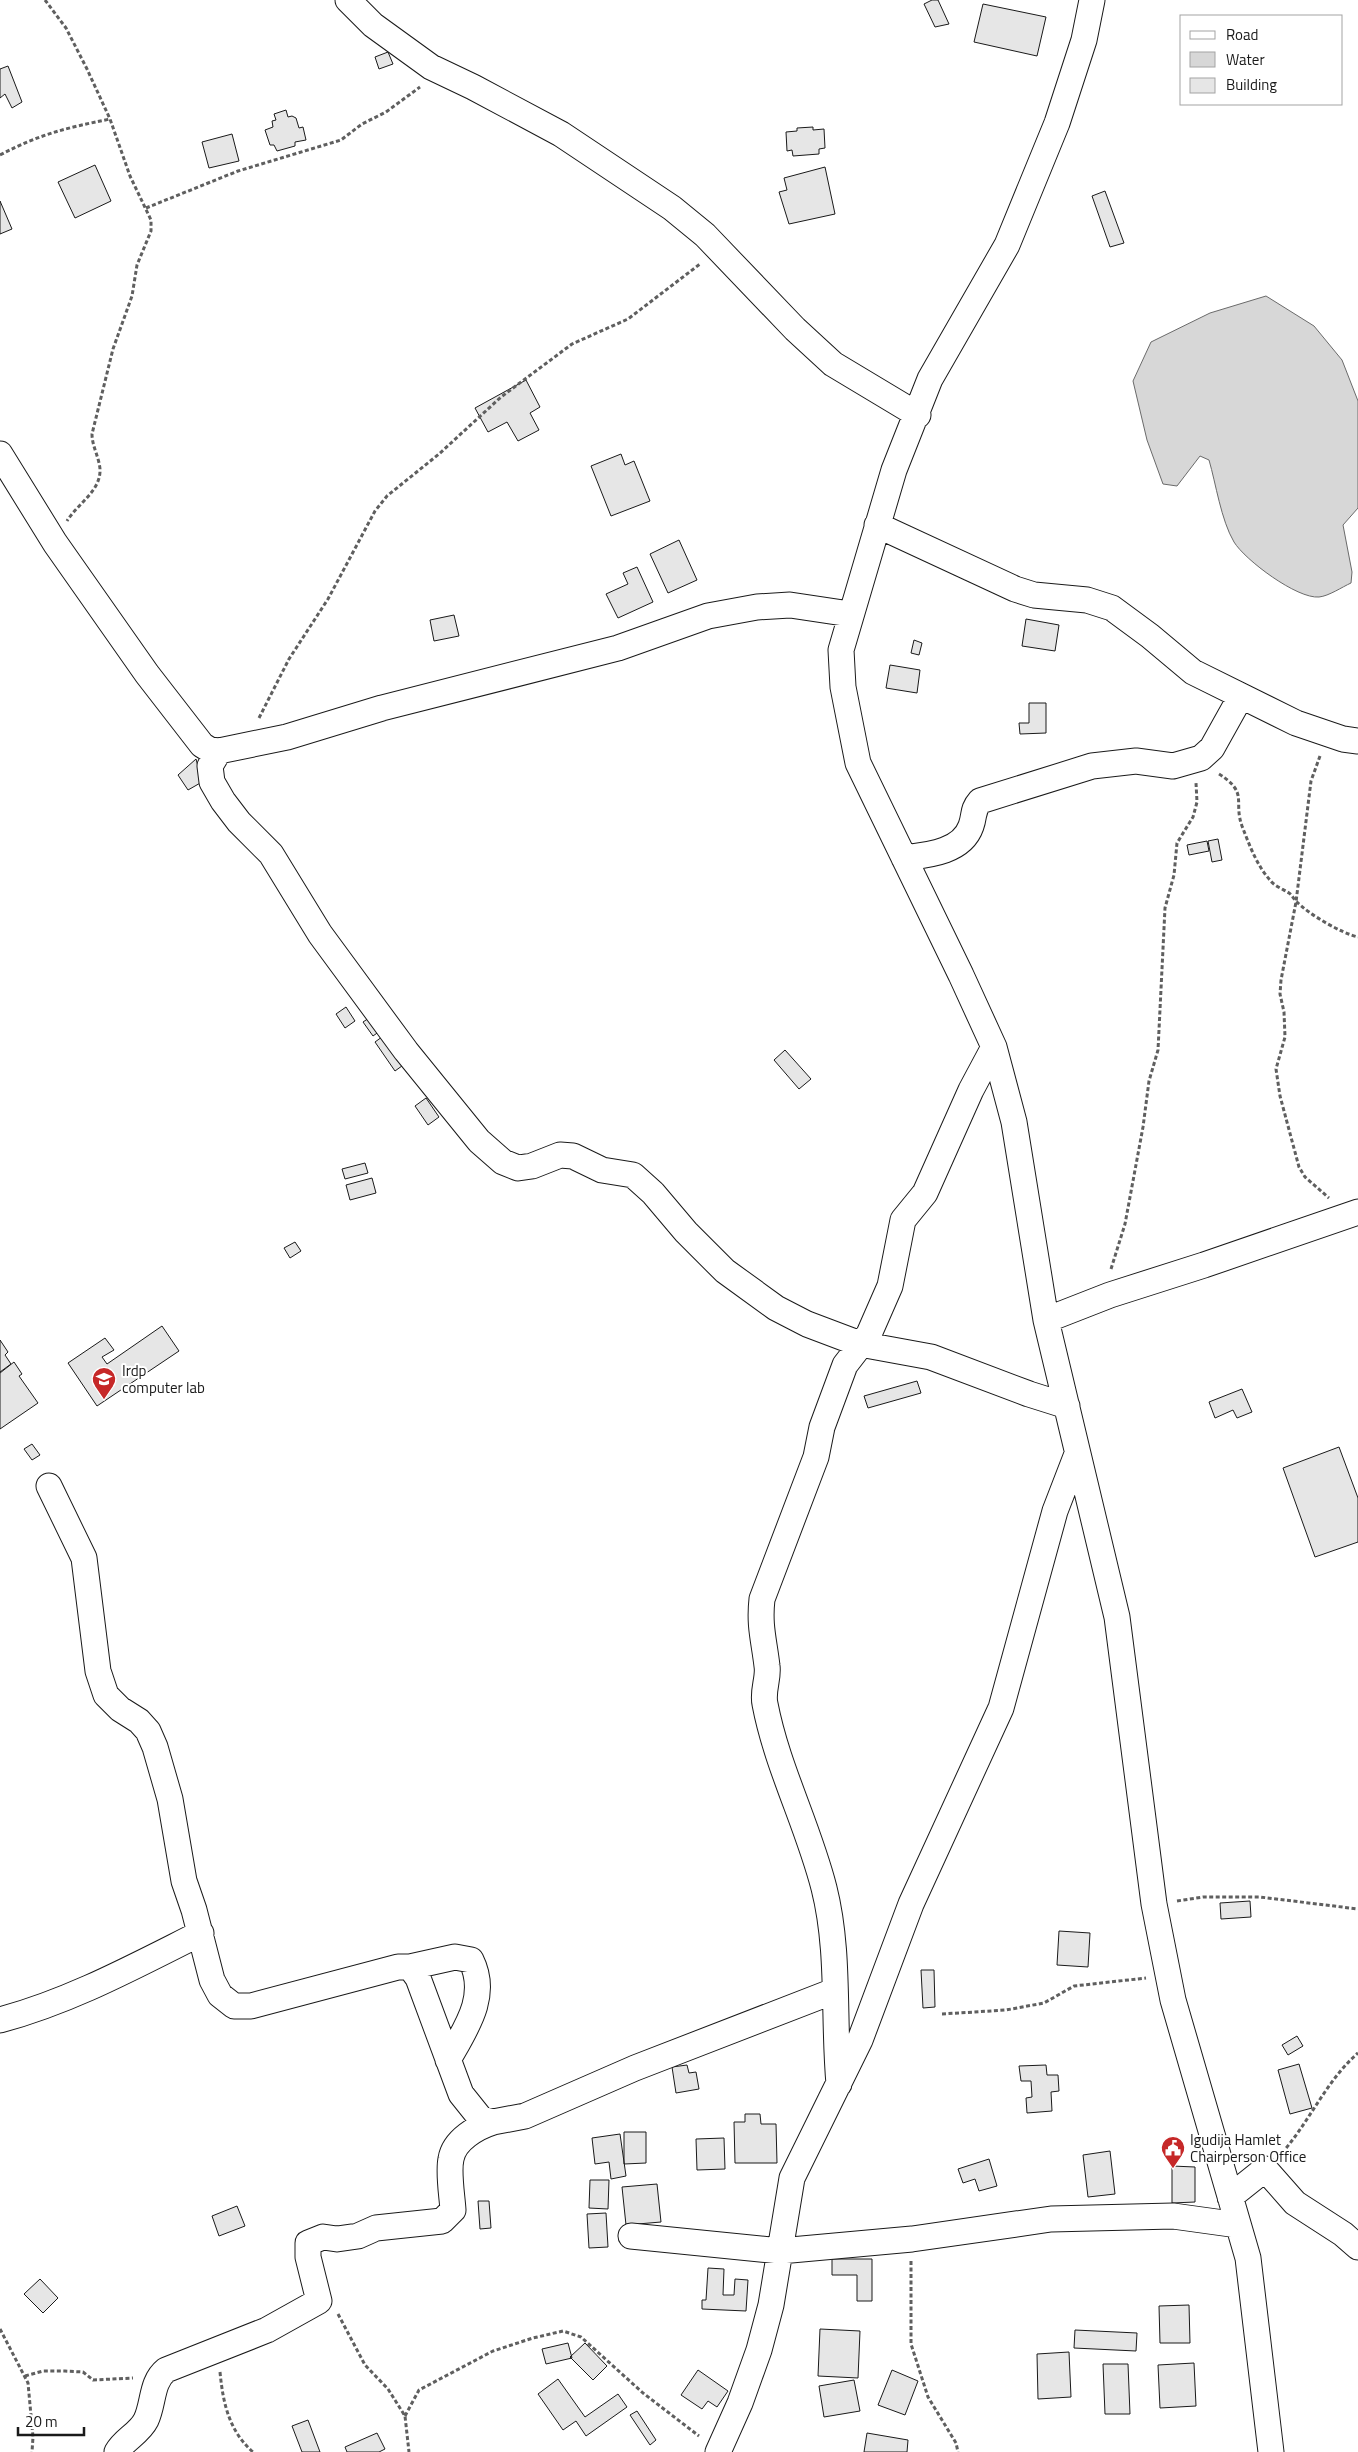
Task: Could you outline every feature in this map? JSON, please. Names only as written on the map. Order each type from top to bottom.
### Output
[{"type":"street","points":[[348,0],[373,25],[431,67],[473,86],[561,134],[672,208],[718,249],[795,329],[833,364],[918,415]]},
{"type":"street","points":[[1092,0],[1084,40],[1057,123],[1007,245],[930,379],[918,415],[894,470],[850,614],[842,650],[842,687],[858,763],[994,1047],[1014,1122],[1046,1320],[1117,1617],[1154,1904],[1173,2000],[1248,2258],[1271,2452]]},
{"type":"street","points":[[0,454],[55,543],[147,674],[202,745],[210,750],[228,750],[287,737],[382,708],[618,648],[708,616],[756,607],[790,605],[850,614]]},
{"type":"street","points":[[877,525],[1034,595],[1087,600],[1112,608],[1150,636],[1192,672],[1296,723],[1328,734],[1358,741]]},
{"type":"street","points":[[904,858],[930,854],[955,846],[965,838],[972,824],[973,808],[980,801],[1092,766],[1136,761],[1173,766],[1199,758],[1212,748],[1241,696]]},
{"type":"street","points":[[228,750],[210,766],[212,782],[223,801],[239,822],[272,854],[320,934],[406,1052],[479,1141],[503,1162],[518,1168],[532,1166],[560,1155],[573,1156],[602,1170],[633,1175],[653,1193],[692,1238],[747,1289],[807,1324],[860,1344],[931,1357],[1028,1394],[1067,1406]]},
{"type":"street","points":[[839,2084],[835,2038],[833,1943],[824,1888],[804,1824],[771,1734],[764,1700],[768,1668],[760,1621],[762,1599],[816,1457],[822,1427],[845,1365],[873,1328],[890,1286],[904,1220],[925,1192],[971,1090],[994,1047]]},
{"type":"street","points":[[1046,1320],[1101,1298],[1353,1213]]},
{"type":"street","points":[[719,2452],[740,2403],[759,2350],[771,2305],[792,2178],[860,2040],[911,1904],[1001,1708],[1055,1511],[1077,1454]]},
{"type":"street","points":[[49,1486],[84,1558],[98,1672],[106,1695],[120,1709],[144,1726],[155,1748],[170,1799],[184,1881],[212,1980],[220,1995],[234,2006],[251,2006],[398,1967],[410,1967],[456,1957],[471,1960],[478,1973],[479,1993],[471,2018],[448,2060]]},
{"type":"street","points":[[0,2020],[52,2005],[122,1973],[200,1933]]},
{"type":"street","points":[[410,1967],[418,1978],[461,2094],[481,2118],[493,2122]]},
{"type":"street","points":[[117,2452],[121,2444],[139,2432],[146,2420],[152,2402],[155,2384],[160,2375],[166,2370],[267,2330],[319,2301],[308,2257],[308,2243],[322,2237],[337,2239],[358,2236],[376,2228],[442,2221],[453,2210],[450,2158],[460,2143],[477,2128],[493,2122],[525,2116],[644,2065],[834,1991]]},
{"type":"street","points":[[1230,2197],[1265,2169],[1295,2203],[1344,2234],[1358,2247]]},
{"type":"street","points":[[631,2236],[780,2251],[912,2240],[1051,2219],[1173,2216],[1238,2225]]},
{"type":"path","points":[[45,0],[66,28],[110,119],[130,176],[151,220],[151,231],[137,265],[132,296],[113,349],[92,434],[92,444],[100,466],[100,478],[97,486],[72,513],[55,543]]},
{"type":"path","points":[[146,208],[238,172],[340,140],[362,124],[386,112],[441,72]]},
{"type":"path","points":[[0,155],[29,140],[58,129],[110,119]]},
{"type":"path","points":[[228,750],[263,713],[289,660],[328,598],[375,511],[387,496],[438,454],[501,397],[572,344],[628,319],[718,249]]},
{"type":"path","points":[[1328,734],[1311,781],[1296,902],[1280,994],[1285,1021],[1285,1037],[1276,1068],[1280,1096],[1298,1160],[1305,1177],[1353,1213]]},
{"type":"path","points":[[1199,758],[1232,784],[1238,794],[1242,824],[1261,868],[1271,882],[1291,894],[1296,902],[1341,933],[1358,937]]},
{"type":"path","points":[[1101,1298],[1125,1224],[1143,1127],[1149,1081],[1158,1050],[1165,908],[1174,875],[1177,843],[1193,817],[1197,802],[1199,758]]},
{"type":"path","points":[[1154,1904],[1203,1896],[1260,1897],[1358,1909]]},
{"type":"path","points":[[942,2014],[1006,2010],[1044,2003],[1074,1986],[1169,1975]]},
{"type":"path","points":[[1274,2158],[1283,2153],[1307,2122],[1342,2067],[1358,2053]]},
{"type":"path","points":[[912,2240],[911,2344],[928,2397],[956,2444],[958,2452]]},
{"type":"path","points":[[319,2301],[335,2309],[365,2366],[388,2388],[405,2416],[409,2452]]},
{"type":"path","points":[[0,2329],[28,2383],[33,2437],[32,2452]]},
{"type":"path","points":[[405,2416],[418,2390],[493,2350],[563,2331],[581,2337],[642,2393],[719,2452]]},
{"type":"path","points":[[219,2348],[226,2414],[234,2431],[253,2452]]},
{"type":"path","points":[[25,2376],[43,2371],[83,2372],[93,2380],[160,2375]]},
{"type":"water","points":[[1266,296],[1314,326],[1342,360],[1358,401],[1358,508],[1343,525],[1352,572],[1351,583],[1319,597],[1309,596],[1285,585],[1260,568],[1240,550],[1229,533],[1209,460],[1200,456],[1177,486],[1163,484],[1147,440],[1133,381],[1151,342],[1210,313]]},
{"type":"building","points":[[932,0],[938,0],[949,24],[935,27],[924,4]]},
{"type":"building","points":[[983,4],[1046,17],[1037,56],[974,42]]},
{"type":"building","points":[[388,52],[393,64],[379,69],[375,57]]},
{"type":"building","points":[[8,66],[22,102],[12,108],[5,94],[0,98],[0,69]]},
{"type":"building","points":[[286,110],[288,117],[296,118],[299,128],[303,127],[306,140],[295,142],[295,146],[277,151],[274,145],[270,145],[265,130],[273,127],[272,121],[276,120],[274,114]]},
{"type":"building","points":[[813,127],[813,130],[824,129],[825,148],[819,149],[819,154],[793,156],[792,150],[787,151],[786,132],[797,131],[797,128]]},
{"type":"building","points":[[232,134],[239,161],[209,168],[202,142]]},
{"type":"building","points":[[95,165],[111,201],[75,218],[58,182]]},
{"type":"building","points":[[825,167],[835,214],[789,224],[779,192],[787,190],[784,178]]},
{"type":"building","points":[[1105,191],[1124,243],[1110,247],[1092,196]]},
{"type":"building","points":[[0,201],[12,229],[0,234]]},
{"type":"building","points":[[526,380],[540,407],[530,413],[539,430],[518,441],[507,422],[488,432],[475,408]]},
{"type":"building","points":[[621,454],[625,465],[634,461],[650,501],[611,516],[591,466]]},
{"type":"building","points":[[679,540],[697,580],[668,593],[650,554]]},
{"type":"building","points":[[637,567],[653,602],[618,618],[606,594],[628,584],[623,573]]},
{"type":"building","points":[[454,615],[459,636],[434,641],[430,620]]},
{"type":"building","points":[[1026,619],[1059,625],[1055,651],[1022,646]]},
{"type":"building","points":[[914,640],[922,643],[919,655],[911,653]]},
{"type":"building","points":[[890,665],[920,670],[917,693],[886,688]]},
{"type":"building","points":[[1029,703],[1046,703],[1046,733],[1020,734],[1019,723],[1029,723]]},
{"type":"building","points":[[196,759],[202,782],[188,790],[178,775]]},
{"type":"building","points":[[1218,839],[1222,860],[1212,862],[1208,841]]},
{"type":"building","points":[[1207,841],[1209,851],[1189,855],[1187,845]]},
{"type":"building","points":[[346,1007],[355,1021],[345,1028],[336,1014]]},
{"type":"building","points":[[375,1014],[384,1028],[373,1036],[363,1022]]},
{"type":"building","points":[[386,1034],[406,1063],[395,1071],[375,1042]]},
{"type":"building","points":[[785,1050],[811,1079],[799,1089],[774,1060]]},
{"type":"building","points":[[426,1098],[439,1117],[428,1125],[415,1106]]},
{"type":"building","points":[[365,1163],[368,1173],[345,1179],[342,1169]]},
{"type":"building","points":[[372,1178],[376,1193],[350,1200],[346,1185]]},
{"type":"building","points":[[295,1242],[301,1251],[290,1258],[284,1248]]},
{"type":"building","points":[[162,1326],[179,1351],[97,1406],[68,1363],[105,1338],[114,1350],[102,1357],[107,1364]]},
{"type":"building","points":[[0,1340],[8,1352],[5,1355],[11,1364],[0,1372]]},
{"type":"building","points":[[14,1362],[22,1374],[19,1376],[38,1403],[0,1429],[0,1373]]},
{"type":"building","points":[[917,1381],[921,1393],[868,1408],[864,1396]]},
{"type":"building","points":[[1242,1389],[1252,1412],[1237,1418],[1233,1410],[1215,1418],[1209,1402]]},
{"type":"building","points":[[32,1444],[40,1455],[32,1460],[24,1449]]},
{"type":"building","points":[[1339,1447],[1358,1498],[1358,1542],[1315,1557],[1283,1468]]},
{"type":"building","points":[[1250,1901],[1251,1917],[1221,1919],[1220,1903]]},
{"type":"building","points":[[1059,1931],[1090,1933],[1088,1967],[1057,1965]]},
{"type":"building","points":[[921,1970],[934,1970],[935,2007],[923,2008]]},
{"type":"building","points":[[1297,2036],[1303,2046],[1288,2055],[1282,2045]]},
{"type":"building","points":[[1299,2064],[1312,2108],[1290,2114],[1278,2070]]},
{"type":"building","points":[[687,2065],[689,2073],[696,2072],[699,2089],[676,2093],[672,2067]]},
{"type":"building","points":[[1046,2065],[1047,2075],[1058,2075],[1059,2091],[1051,2092],[1052,2111],[1027,2113],[1026,2098],[1032,2097],[1031,2081],[1021,2081],[1019,2066]]},
{"type":"building","points":[[745,2114],[760,2114],[761,2124],[776,2124],[777,2163],[735,2163],[734,2122],[745,2122]]},
{"type":"building","points":[[624,2132],[646,2132],[646,2163],[624,2164]]},
{"type":"building","points":[[620,2134],[626,2176],[611,2179],[609,2162],[595,2164],[592,2138]]},
{"type":"building","points":[[724,2138],[725,2169],[697,2170],[696,2139]]},
{"type":"building","points":[[1110,2151],[1115,2194],[1088,2197],[1083,2155]]},
{"type":"building","points":[[989,2159],[997,2186],[979,2191],[975,2179],[963,2183],[958,2169]]},
{"type":"building","points":[[1172,2166],[1195,2167],[1195,2202],[1172,2203]]},
{"type":"building","points":[[590,2180],[609,2180],[608,2209],[589,2208]]},
{"type":"building","points":[[657,2184],[661,2222],[626,2225],[622,2187]]},
{"type":"building","points":[[478,2201],[489,2201],[491,2228],[480,2229]]},
{"type":"building","points":[[237,2206],[245,2226],[219,2236],[212,2216]]},
{"type":"building","points":[[606,2213],[608,2247],[589,2248],[587,2214]]},
{"type":"building","points":[[832,2259],[872,2259],[872,2301],[857,2301],[857,2275],[832,2275]]},
{"type":"building","points":[[708,2268],[724,2269],[723,2295],[734,2295],[735,2279],[748,2280],[746,2311],[702,2309],[702,2300],[706,2300]]},
{"type":"building","points":[[40,2279],[58,2298],[43,2313],[24,2294]]},
{"type":"building","points":[[1189,2305],[1190,2343],[1160,2343],[1159,2306]]},
{"type":"building","points":[[820,2329],[860,2331],[858,2378],[818,2376]]},
{"type":"building","points":[[1075,2330],[1137,2333],[1136,2351],[1074,2348]]},
{"type":"building","points":[[568,2343],[572,2358],[546,2364],[542,2349]]},
{"type":"building","points":[[585,2343],[607,2366],[593,2380],[570,2357]]},
{"type":"building","points":[[1069,2352],[1071,2397],[1038,2399],[1037,2354]]},
{"type":"building","points":[[1194,2363],[1196,2406],[1160,2408],[1158,2365]]},
{"type":"building","points":[[1103,2364],[1128,2364],[1130,2414],[1105,2414]]},
{"type":"building","points":[[698,2370],[728,2391],[717,2407],[708,2401],[702,2409],[681,2395]]},
{"type":"building","points":[[892,2370],[918,2381],[905,2415],[878,2405]]},
{"type":"building","points":[[558,2379],[585,2417],[618,2394],[627,2407],[586,2436],[576,2421],[563,2430],[538,2394]]},
{"type":"building","points":[[854,2380],[860,2411],[824,2417],[819,2386]]},
{"type":"building","points":[[637,2411],[656,2440],[650,2445],[630,2415]]},
{"type":"building","points":[[308,2420],[320,2452],[302,2452],[292,2426]]},
{"type":"building","points":[[377,2433],[385,2449],[379,2452],[347,2452],[345,2447]]},
{"type":"building","points":[[867,2433],[908,2440],[907,2452],[864,2452]]},
{"type":"place","name":"Irdp computer lab","points":[[104,1400]]},
{"type":"place","name":"Igudija Hamlet Chairperson Office","points":[[1173,2169]]}]
